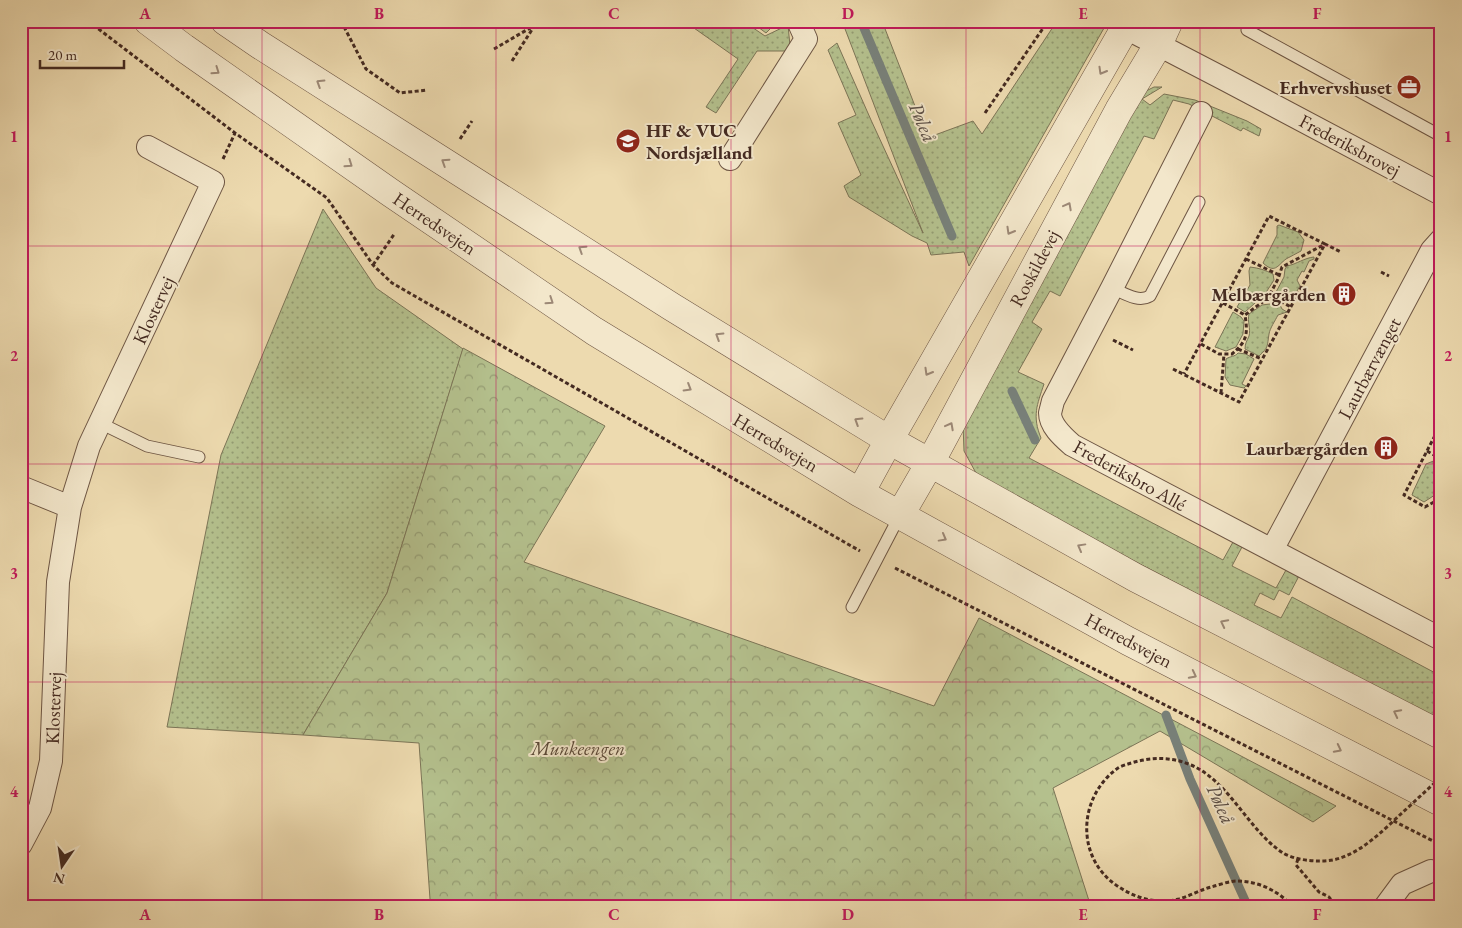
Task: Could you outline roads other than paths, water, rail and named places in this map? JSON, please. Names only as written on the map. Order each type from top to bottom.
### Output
[{"type":"street","name":"Herredsvejen","points":[[148,21],[391,194],[594,331],[860,492],[1128,641],[1441,802]]},
{"type":"street","points":[[225,21],[672,307],[889,440],[1136,578],[1441,735]]},
{"type":"street","points":[[730,159],[806,39],[798,21]]},
{"type":"street","name":"Roskildevej","points":[[860,492],[1128,25]]},
{"type":"street","name":"Frederiksbrovej","points":[[1128,25],[1164,33],[1226,80],[1441,194]]},
{"type":"street","name":"Roskildevej","points":[[900,515],[930,463],[1119,110],[1164,33]]},
{"type":"street","name":"Frederiksbro Allé","points":[[1201,113],[1053,401],[1050,415],[1054,425],[1072,445],[1441,639]]},
{"type":"street","name":"Klostervej","points":[[21,844],[40,808],[51,761],[58,582],[70,507],[89,446],[213,182],[148,147]]},
{"type":"street","name":"Laurbærvænget","points":[[1272,550],[1428,257],[1441,240]]},
{"type":"street","points":[[21,488],[70,507]]},
{"type":"street","points":[[1385,907],[1402,884],[1432,871]]},
{"type":"lane","points":[[1247,30],[1441,136]]},
{"type":"lane","points":[[1112,288],[1136,298],[1144,299],[1150,296],[1199,202]]},
{"type":"lane","points":[[100,424],[147,446],[199,457]]},
{"type":"lane","points":[[852,607],[900,515]]},
{"type":"waterway","name":"Pøleå","points":[[861,21],[952,236]]},
{"type":"waterway","name":"Pøleå","points":[[1012,391],[1035,440]]},
{"type":"waterway","name":"Pøleå","points":[[1166,715],[1190,779],[1248,907]]},
{"type":"place","name":"Erhvervshuset","points":[[1409,87]]},
{"type":"place","name":"HF & VUC Nordsjælland","points":[[628,141]]},
{"type":"place","name":"Melbærgården","points":[[1344,294]]},
{"type":"place","name":"Laurbærgården","points":[[1386,448]]},
{"type":"park label","name":"Munkeengen","points":[[578,748]]}]
